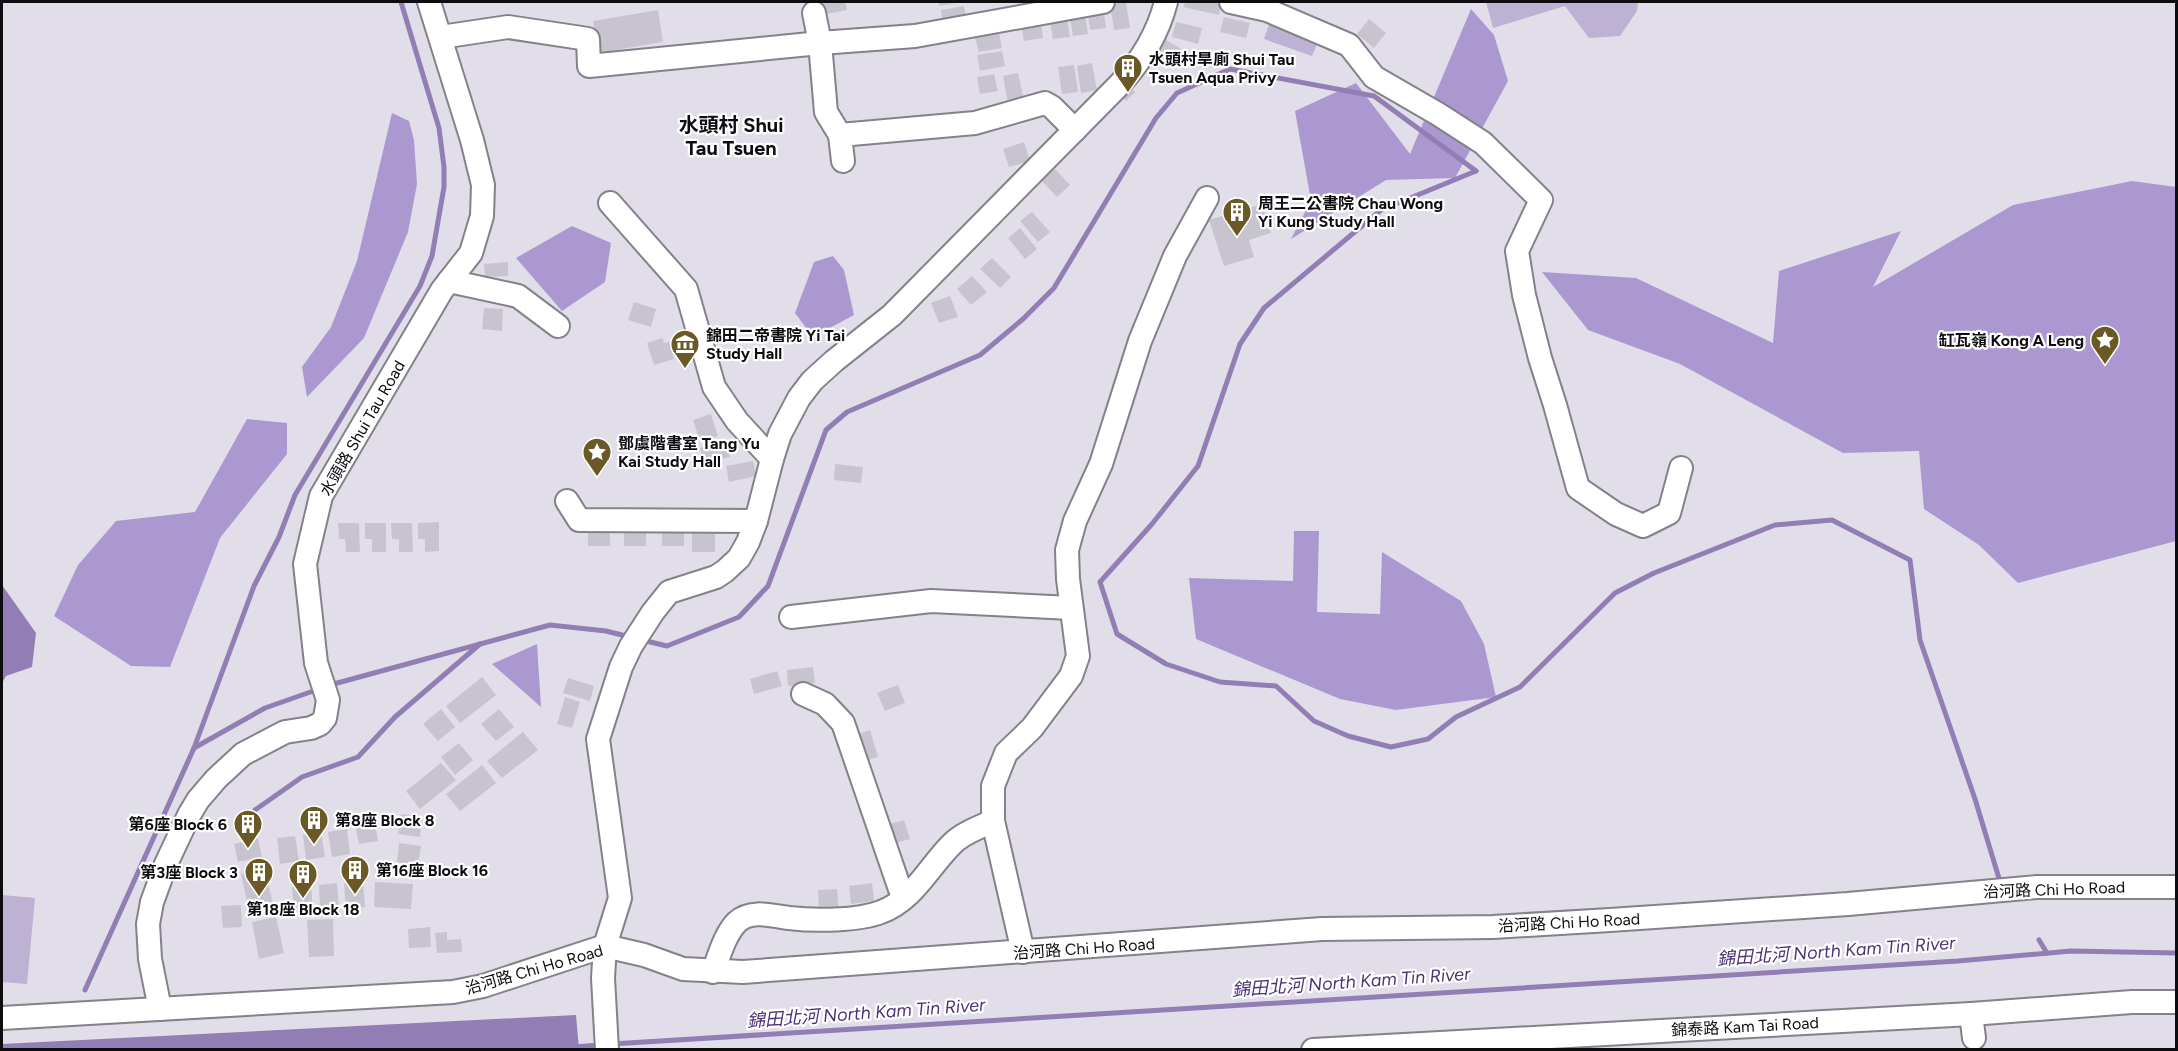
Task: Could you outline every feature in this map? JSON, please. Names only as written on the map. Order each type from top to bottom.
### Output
[{"type":"street","name":"水頭路 Shui Tau Road","points":[[160,1009],[148,947],[149,915],[166,864],[189,815],[206,789],[243,754],[285,732],[311,728],[320,724],[325,718],[328,700],[316,663],[305,564],[321,496],[449,281],[471,253],[482,216],[483,185],[472,140],[429,2]]},
{"type":"street","points":[[441,37],[508,27],[588,39],[589,66],[915,36],[1104,2]]},
{"type":"street","points":[[607,1050],[603,978],[605,946],[620,898],[598,739],[621,667],[632,646],[653,612],[669,592],[716,577],[733,565],[744,550],[756,521],[772,459],[794,407],[812,381],[892,315],[1124,79],[1144,55],[1166,2]]},
{"type":"street","points":[[1231,2],[1267,10],[1349,45],[1374,77],[1483,143],[1541,200],[1517,251],[1524,295],[1540,358],[1578,488],[1616,514],[1643,526],[1669,513],[1681,468]]},
{"type":"street","points":[[814,12],[820,43],[826,111],[840,135],[843,161]]},
{"type":"street","points":[[840,135],[975,123],[1045,103],[1075,130]]},
{"type":"street","points":[[1023,952],[993,821],[993,786],[1006,753],[1032,728],[1071,675],[1078,656],[1071,608],[1067,550],[1075,521],[1101,464],[1140,341],[1170,266],[1207,198]]},
{"type":"street","points":[[610,203],[686,289],[714,387],[737,421],[772,459]]},
{"type":"street","points":[[449,281],[518,296],[558,326]]},
{"type":"street","points":[[567,501],[579,520],[756,521]]},
{"type":"street","points":[[791,617],[931,601],[1071,608]]},
{"type":"street","points":[[803,694],[825,704],[843,723],[903,898]]},
{"type":"street","points":[[713,972],[728,935],[736,923],[747,916],[773,914],[788,918],[841,919],[881,912],[916,888],[954,841],[993,821]]},
{"type":"street","name":"治河路 Chi Ho Road","points":[[2,1018],[432,994],[469,989],[605,946],[644,955],[683,969],[742,972],[1322,929],[1492,927],[1622,920],[1848,904],[2037,887],[2176,887]]},
{"type":"street","name":"錦泰路 Kam Tai Road","points":[[1313,1050],[1971,1014],[2132,1002],[2176,1002]]},
{"type":"street","points":[[1971,1014],[1974,1038]]},
{"type":"shaded area","points":[[1486,2],[1638,2],[1637,11],[1620,36],[1589,38],[1565,6],[1493,28]]},
{"type":"shaded area","points":[[1471,9],[1494,35],[1508,81],[1455,178],[1386,180],[1291,239],[1311,201],[1295,111],[1356,83],[1410,154]]},
{"type":"shaded area","points":[[1271,19],[1320,37],[1312,56],[1264,39]]},
{"type":"shaded area","points":[[392,113],[409,121],[414,140],[417,184],[408,232],[364,338],[307,397],[302,367],[331,327],[357,261]]},
{"type":"shaded area","points":[[2132,181],[2176,187],[2176,541],[2018,583],[1979,545],[1924,509],[1919,451],[1843,453],[1680,364],[1588,330],[1542,272],[1636,278],[1773,343],[1779,271],[1901,231],[1873,287],[2013,205]]},
{"type":"shaded area","points":[[572,226],[611,243],[605,282],[562,311],[516,258]]},
{"type":"shaded area","points":[[833,256],[844,270],[854,315],[813,337],[795,313],[814,262]]},
{"type":"shaded area","points":[[247,419],[287,423],[287,454],[220,538],[170,667],[131,666],[54,616],[78,565],[116,521],[195,512]]},
{"type":"shaded area","points":[[1294,531],[1319,531],[1317,612],[1380,614],[1382,552],[1461,601],[1484,644],[1496,697],[1396,710],[1340,699],[1196,639],[1189,578],[1293,581]]},
{"type":"shaded area","points":[[2,585],[36,633],[32,667],[6,676],[2,683]]},
{"type":"shaded area","points":[[537,644],[541,707],[492,664]]},
{"type":"shaded area","points":[[2,895],[35,898],[27,984],[2,982]]},
{"type":"shaded area","points":[[576,1015],[579,1049],[2,1049],[2,1044]]},
{"type":"building","points":[[819,2],[845,2],[847,10],[822,15]]},
{"type":"building","points":[[939,2],[956,2],[956,3],[939,6]]},
{"type":"building","points":[[1126,2],[1130,28],[1114,30],[1110,4]]},
{"type":"building","points":[[1185,2],[1221,4],[1219,15],[1183,7]]},
{"type":"building","points":[[1103,5],[1106,28],[1090,30],[1087,7]]},
{"type":"building","points":[[964,6],[967,21],[943,25],[941,10]]},
{"type":"building","points":[[1084,9],[1088,34],[1073,36],[1069,11]]},
{"type":"building","points":[[658,10],[663,42],[598,53],[593,21]]},
{"type":"building","points":[[1066,12],[1070,37],[1053,39],[1049,15]]},
{"type":"building","points":[[1040,16],[1043,38],[1024,41],[1020,19]]},
{"type":"building","points":[[1224,17],[1250,23],[1246,38],[1220,32]]},
{"type":"building","points":[[1369,19],[1386,33],[1374,48],[1357,34]]},
{"type":"building","points":[[1176,22],[1202,28],[1198,44],[1172,37]]},
{"type":"building","points":[[999,33],[1002,48],[979,52],[975,38]]},
{"type":"building","points":[[1166,40],[1185,51],[1182,58],[1175,54],[1167,68],[1154,60]]},
{"type":"building","points":[[1002,51],[1005,66],[980,71],[977,55]]},
{"type":"building","points":[[1092,63],[1097,90],[1081,93],[1077,66]]},
{"type":"building","points":[[1074,65],[1078,92],[1062,94],[1058,67]]},
{"type":"building","points":[[1018,73],[1024,100],[1008,103],[1003,76]]},
{"type":"building","points":[[994,74],[998,91],[980,94],[977,77]]},
{"type":"building","name":"水頭村旱廁 Shui Tau Tsuen Aqua Privy","points":[[1129,87],[1135,92],[1126,101],[1120,96]]},
{"type":"building","points":[[1024,142],[1030,161],[1009,167],[1003,149]]},
{"type":"building","points":[[1054,168],[1070,185],[1057,197],[1041,180]]},
{"type":"building","name":"周王二公書院 Chau Wong Yi Kung Study Hall","points":[[1262,204],[1271,233],[1249,240],[1254,257],[1224,266],[1209,220]]},
{"type":"building","points":[[1032,212],[1050,232],[1038,242],[1020,221]]},
{"type":"building","points":[[1020,228],[1037,249],[1025,259],[1008,238]]},
{"type":"building","points":[[992,258],[1011,277],[1000,288],[980,269]]},
{"type":"building","points":[[508,262],[508,276],[485,277],[484,264]]},
{"type":"building","points":[[972,276],[987,292],[971,305],[957,289]]},
{"type":"building","points":[[950,296],[958,317],[939,323],[931,303]]},
{"type":"building","points":[[634,302],[656,309],[651,327],[628,320]]},
{"type":"building","points":[[484,308],[503,309],[502,331],[482,329]]},
{"type":"building","points":[[662,338],[664,343],[669,342],[674,359],[654,365],[647,343]]},
{"type":"building","points":[[711,414],[718,436],[700,441],[693,420]]},
{"type":"building","points":[[726,442],[730,457],[704,463],[700,448]]},
{"type":"building","points":[[753,461],[756,476],[729,482],[726,466]]},
{"type":"building","points":[[835,464],[863,467],[861,483],[834,480]]},
{"type":"building","points":[[439,522],[439,551],[425,552],[425,539],[418,539],[418,523]]},
{"type":"building","points":[[338,523],[359,523],[360,552],[346,552],[345,539],[339,539]]},
{"type":"building","points":[[365,523],[386,523],[386,552],[372,552],[372,539],[365,539]]},
{"type":"building","points":[[391,523],[412,523],[413,552],[399,552],[399,539],[392,539]]},
{"type":"building","points":[[588,525],[610,525],[610,546],[588,546]]},
{"type":"building","points":[[662,525],[684,525],[684,546],[662,546]]},
{"type":"building","points":[[624,526],[646,526],[646,546],[624,546]]},
{"type":"building","points":[[692,532],[715,532],[715,552],[692,552]]},
{"type":"building","points":[[813,667],[815,683],[788,686],[787,670]]},
{"type":"building","points":[[777,671],[782,686],[754,694],[750,679]]},
{"type":"building","points":[[482,677],[496,695],[460,723],[446,706]]},
{"type":"building","points":[[568,678],[594,686],[590,701],[563,693]]},
{"type":"building","points":[[898,685],[905,703],[885,711],[877,693]]},
{"type":"building","points":[[565,697],[580,702],[572,728],[557,724]]},
{"type":"building","points":[[441,709],[455,727],[438,741],[423,724]]},
{"type":"building","points":[[499,709],[514,727],[496,741],[481,724]]},
{"type":"building","points":[[870,730],[878,757],[863,761],[855,735]]},
{"type":"building","points":[[523,732],[538,750],[502,778],[487,761]]},
{"type":"building","points":[[459,743],[473,760],[455,775],[441,757]]},
{"type":"building","points":[[441,763],[456,780],[420,809],[406,791]]},
{"type":"building","points":[[482,765],[496,783],[460,811],[446,794]]},
{"type":"building","points":[[401,814],[422,817],[420,837],[398,834]]},
{"type":"building","points":[[374,819],[378,841],[359,844],[355,823]]},
{"type":"building","points":[[904,820],[910,839],[889,845],[883,826]]},
{"type":"building","points":[[347,829],[350,854],[332,857],[328,832]]},
{"type":"building","name":"第8座 Block 8","points":[[321,832],[325,857],[306,860],[303,835]]},
{"type":"building","points":[[295,836],[299,861],[280,864],[277,838]]},
{"type":"building","name":"第6座 Block 6","points":[[258,838],[262,857],[238,862],[234,844]]},
{"type":"building","points":[[399,843],[421,846],[418,866],[397,862]]},
{"type":"building","points":[[265,868],[273,905],[249,910],[241,874]]},
{"type":"building","name":"第16座 Block 16","points":[[363,882],[365,907],[346,908],[344,883]]},
{"type":"building","points":[[375,882],[413,884],[411,909],[374,907]]},
{"type":"building","points":[[337,883],[339,909],[320,910],[319,885]]},
{"type":"building","points":[[872,883],[874,901],[851,904],[849,886]]},
{"type":"building","name":"第18座 Block 18","points":[[311,885],[313,911],[294,912],[292,887]]},
{"type":"building","points":[[837,889],[839,911],[819,913],[818,890]]},
{"type":"building","points":[[241,905],[242,927],[223,928],[221,906]]},
{"type":"building","points":[[276,917],[284,953],[259,959],[252,922]]},
{"type":"building","points":[[333,919],[334,956],[309,957],[307,920]]},
{"type":"building","points":[[430,927],[431,947],[409,948],[408,929]]},
{"type":"building","points":[[447,932],[447,940],[461,939],[462,952],[437,953],[435,933]]},
{"type":"waterway","points":[[85,990],[194,748],[254,586],[279,537],[295,495],[420,286],[432,256],[444,187],[444,167],[439,128],[401,2]]},
{"type":"waterway","points":[[642,640],[667,646],[739,617],[768,586],[826,430],[847,412],[980,355],[1023,319],[1054,288],[1156,118],[1177,93],[1230,69],[1374,96],[1476,171]]},
{"type":"waterway","points":[[1476,171],[1381,210],[1264,308],[1240,344],[1198,466],[1152,524],[1100,582],[1117,634],[1166,664],[1220,682],[1276,686],[1314,721],[1348,736],[1391,747],[1428,739],[1456,717],[1520,687],[1615,593],[1654,573],[1775,525],[1832,520],[1910,560],[1920,640],[1975,799],[2001,885]]},
{"type":"waterway","points":[[330,685],[550,625],[606,631],[630,637]]},
{"type":"waterway","points":[[255,810],[302,777],[358,757],[395,717],[480,644]]},
{"type":"waterway","points":[[194,748],[265,708],[319,689]]},
{"type":"waterway","points":[[2039,940],[2047,953]]},
{"type":"waterway","name":"錦田北河 North Kam Tin River","points":[[612,1044],[1958,961],[2071,951],[2176,953]]},
{"type":"waterway","name":"錦田北河 North Kam Tin River","points":[[573,1047],[600,1045]]},
{"type":"place","name":"水頭村旱廁 Shui Tau Tsuen Aqua Privy","points":[[1128,94]]},
{"type":"place","name":"周王二公書院 Chau Wong Yi Kung Study Hall","points":[[1237,238]]},
{"type":"place","name":"缸瓦嶺 Kong A Leng","points":[[2105,366]]},
{"type":"place","name":"錦田二帝書院 Yi Tai Study Hall","points":[[685,370]]},
{"type":"place","name":"鄧虞階書室 Tang Yu Kai Study Hall","points":[[597,478]]},
{"type":"place","name":"第8座 Block 8","points":[[314,846]]},
{"type":"place","name":"第6座 Block 6","points":[[248,850]]},
{"type":"place","name":"第16座 Block 16","points":[[355,896]]},
{"type":"place","name":"第3座 Block 3","points":[[259,898]]},
{"type":"place","name":"第18座 Block 18","points":[[303,900]]},
{"type":"district","name":"水頭村 Shui Tau Tsuen","points":[[731,136]]}]
